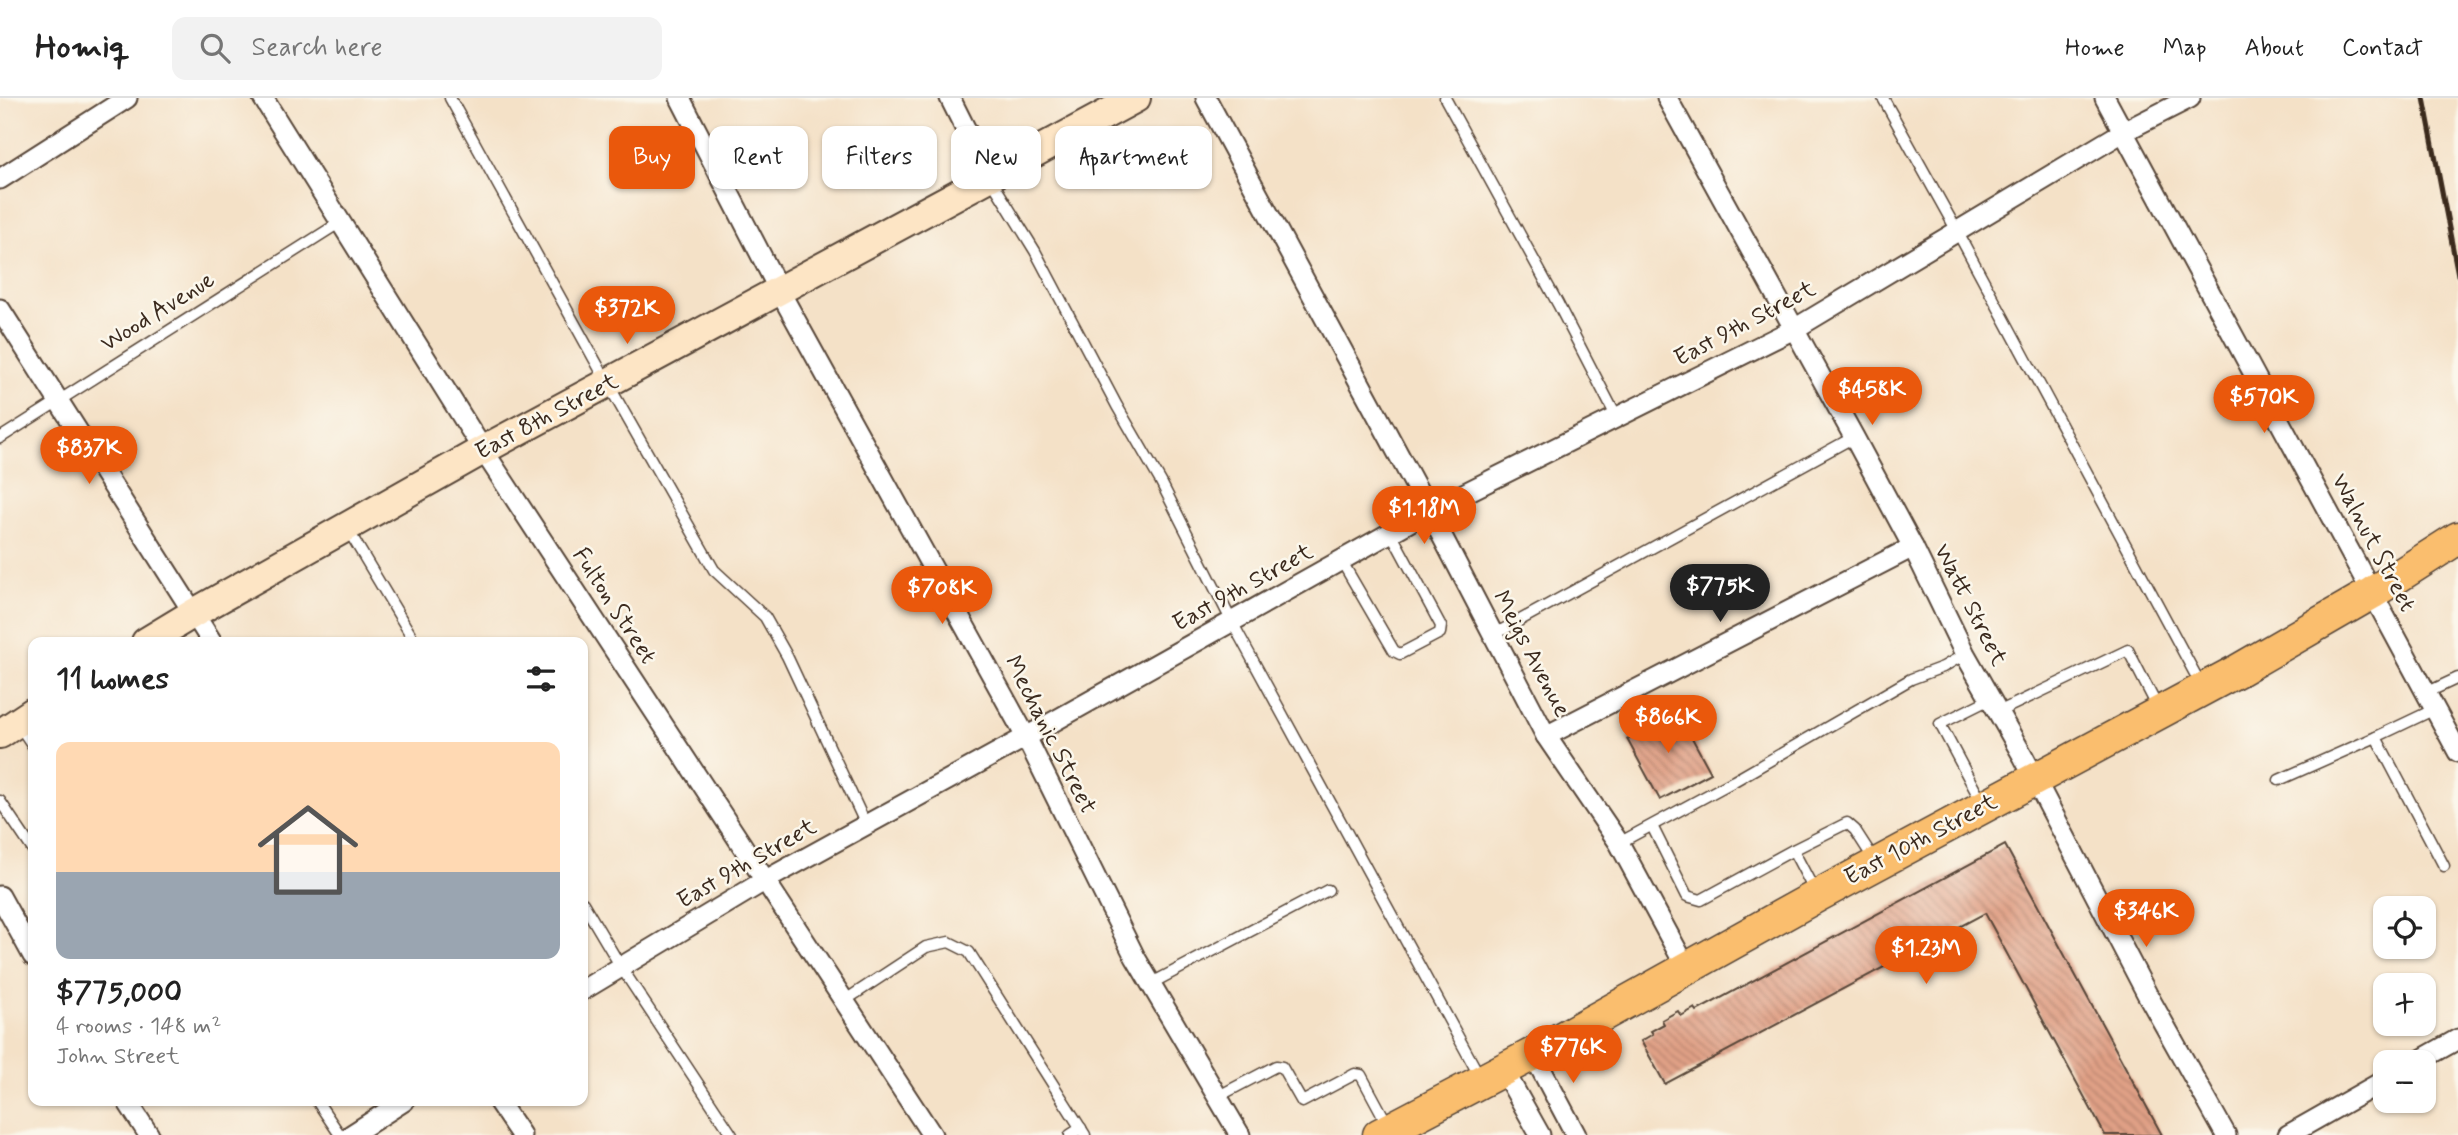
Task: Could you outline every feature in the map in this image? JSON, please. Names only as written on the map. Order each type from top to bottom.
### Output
[{"type":"main road","name":"East 8th Street","points":[[1041,150],[1136,98]]},
{"type":"main road","name":"East 8th Street","points":[[154,637],[483,450],[970,189]]},
{"type":"main road","name":"East 10th Street","points":[[1385,1132],[2203,689],[2372,593],[2458,538]]},
{"type":"street","points":[[0,179],[127,98]]},
{"type":"street","name":"Fulton Street","points":[[263,98],[483,450],[932,1135]]},
{"type":"street","name":"Mechanic Street","points":[[680,98],[780,292],[1026,737],[1135,957],[1240,1135]]},
{"type":"street","points":[[950,98],[964,126]]},
{"type":"street","name":"Meigs Avenue","points":[[1206,98],[1546,736],[1619,843],[1686,967]]},
{"type":"street","name":"Watt Street","points":[[1667,98],[1796,328],[1913,547],[1965,654],[2035,779],[2147,995],[2226,1135]]},
{"type":"street","name":"Walnut Street","points":[[2105,98],[2458,752]]},
{"type":"street","name":"East 9th Street","points":[[588,987],[764,881],[1341,560],[1429,512],[1796,328],[2123,132],[2190,98]]},
{"type":"street","points":[[0,309],[209,637]]},
{"type":"street","points":[[1546,736],[1913,547]]},
{"type":"street","points":[[0,896],[28,947]]},
{"type":"street","points":[[2436,1051],[2458,1039]]},
{"type":"street","points":[[1533,1054],[1576,1135]]},
{"type":"street","points":[[1493,1075],[1541,1135]]},
{"type":"street","points":[[2288,1135],[2373,1087]]},
{"type":"street","points":[[130,1106],[149,1135]]},
{"type":"street","points":[[351,1135],[396,1106]]},
{"type":"street","points":[[501,1106],[521,1135]]},
{"type":"lane","points":[[450,98],[713,570],[765,617],[787,656],[866,825]]},
{"type":"lane","points":[[1445,98],[1617,418]]},
{"type":"lane","points":[[1883,98],[1958,231],[2203,689]]},
{"type":"lane","points":[[997,189],[1035,251],[1117,406],[1161,482],[1232,622],[1493,1075]]},
{"type":"lane","name":"Wood Avenue","points":[[0,438],[339,223]]},
{"type":"lane","points":[[1493,635],[1854,437]]},
{"type":"lane","points":[[347,527],[412,637]]},
{"type":"lane","points":[[1341,560],[1394,651],[1400,654],[1440,633],[1441,626],[1391,533]]},
{"type":"lane","points":[[1984,807],[1940,724],[2128,650],[2160,712]]},
{"type":"lane","points":[[1619,843],[1911,680],[1943,667],[1965,654]]},
{"type":"lane","points":[[2280,780],[2376,737],[2430,701],[2458,678]]},
{"type":"lane","points":[[17,722],[28,738]]},
{"type":"lane","points":[[2376,737],[2444,866]]},
{"type":"lane","points":[[0,801],[28,843]]},
{"type":"lane","points":[[1652,826],[1686,896],[1701,900],[1847,823],[1855,830],[1877,864]]},
{"type":"lane","points":[[1793,850],[1817,896]]},
{"type":"lane","points":[[1150,984],[1328,890]]},
{"type":"lane","points":[[588,911],[621,967],[732,1135]]},
{"type":"lane","points":[[844,1001],[926,947],[950,942],[969,952],[1083,1132],[1070,1135]]},
{"type":"lane","points":[[1217,1098],[1276,1066],[1282,1067],[1302,1102],[1355,1074],[1361,1074],[1385,1132]]},
{"type":"lane","points":[[320,1106],[340,1135]]},
{"type":"building","points":[[1678,712],[1711,773],[1660,800],[1627,739],[1638,734],[1636,728],[1664,713],[1667,719]]},
{"type":"building","points":[[2005,845],[2162,1135],[2105,1135],[1985,913],[1665,1084],[1641,1041],[1664,1024],[1662,1020],[1678,1011],[1681,1016],[1695,1008],[1697,1011]]},
{"type":"railway","points":[[2424,98],[2458,275]]}]
